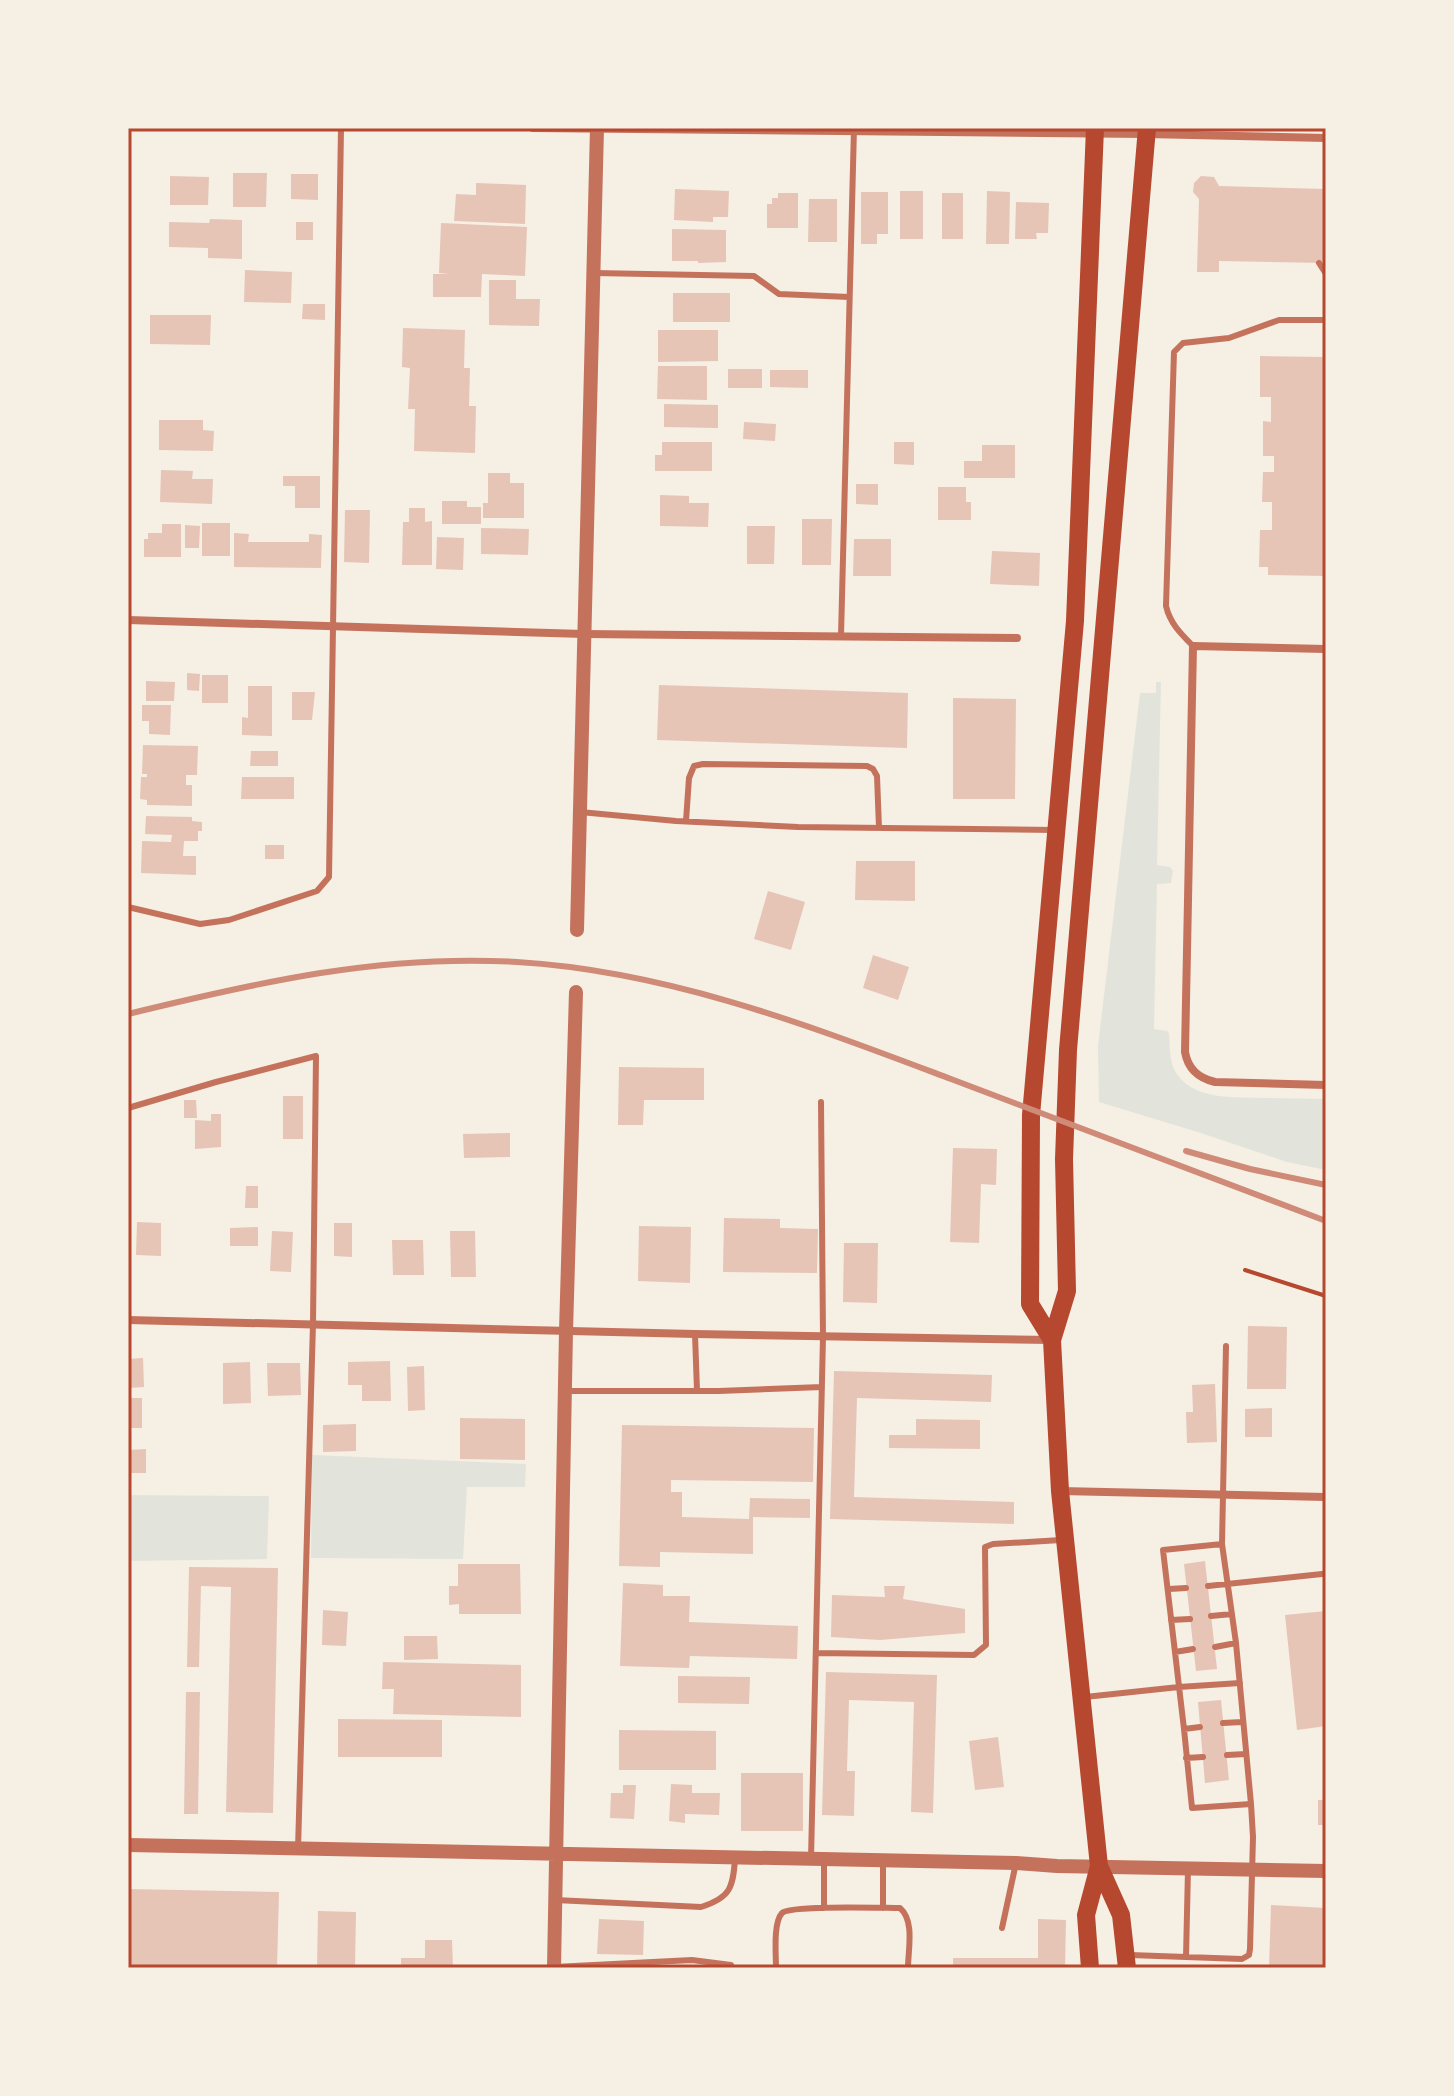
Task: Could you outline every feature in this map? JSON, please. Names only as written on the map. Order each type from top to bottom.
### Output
[{"type":"main road","points":[[1052,1340],[1030,1304],[1031,1115],[1075,621],[1095,131]]},
{"type":"main road","points":[[1126,1962],[1121,1915],[1099,1866],[1060,1491],[1052,1340],[1067,1291],[1064,1159],[1068,1050],[1146,131]]},
{"type":"main road","points":[[1090,1968],[1086,1915],[1099,1866]]},
{"type":"street","points":[[533,128],[1146,131],[1326,138]]},
{"type":"street","points":[[577,930],[597,129]]},
{"type":"street","points":[[128,620],[584,634],[1017,638]]},
{"type":"street","points":[[1326,649],[1193,646],[1185,1052],[1189,1067],[1215,1082],[1326,1085]]},
{"type":"street","points":[[554,1968],[576,992]]},
{"type":"street","points":[[128,1320],[1052,1340]]},
{"type":"street","points":[[1060,1491],[1326,1497]]},
{"type":"street","points":[[128,1845],[1326,1871]]},
{"type":"lane","points":[[128,907],[200,924],[229,920],[317,891],[329,877],[341,128]]},
{"type":"lane","points":[[841,636],[854,130]]},
{"type":"lane","points":[[1319,263],[1326,274]]},
{"type":"lane","points":[[594,273],[754,276],[779,294],[849,297]]},
{"type":"lane","points":[[1193,646],[1175,628],[1166,606],[1174,352],[1183,343],[1229,338],[1279,320],[1326,320]]},
{"type":"lane","points":[[686,821],[689,778],[694,766],[867,766],[877,776],[879,828]]},
{"type":"lane","points":[[580,812],[798,827],[1056,830]]},
{"type":"lane","points":[[128,1108],[316,1056],[313,1324],[298,1849]]},
{"type":"lane","points":[[821,1102],[823,1337],[816,1653],[817,1860],[824,1908]]},
{"type":"lane","points":[[695,1334],[697,1391]]},
{"type":"lane","points":[[1126,1962],[1186,1957],[1242,1959],[1249,1955],[1253,1837],[1251,1804],[1236,1643],[1222,1544],[1226,1346]]},
{"type":"lane","points":[[565,1391],[822,1387]]},
{"type":"lane","points":[[816,1653],[974,1655],[986,1645],[985,1547],[1065,1540]]},
{"type":"lane","points":[[1222,1544],[1163,1550],[1186,1758],[1192,1808],[1251,1804]]},
{"type":"lane","points":[[1208,1586],[1322,1574]]},
{"type":"lane","points":[[1169,1589],[1186,1588]]},
{"type":"lane","points":[[1211,1616],[1232,1614]]},
{"type":"lane","points":[[1171,1620],[1190,1619]]},
{"type":"lane","points":[[1215,1647],[1236,1643]]},
{"type":"lane","points":[[1175,1652],[1193,1649]]},
{"type":"lane","points":[[1082,1697],[1240,1683]]},
{"type":"lane","points":[[1223,1723],[1242,1722]]},
{"type":"lane","points":[[1184,1729],[1200,1727]]},
{"type":"lane","points":[[1227,1755],[1246,1754]]},
{"type":"lane","points":[[1186,1758],[1203,1757]]},
{"type":"lane","points":[[555,1900],[701,1907],[717,1902],[729,1893],[735,1858]]},
{"type":"lane","points":[[883,1862],[883,1908]]},
{"type":"lane","points":[[1002,1928],[1016,1863]]},
{"type":"lane","points":[[1186,1957],[1188,1869]]},
{"type":"lane","points":[[776,1968],[776,1931],[782,1913],[789,1909],[824,1908],[900,1908],[909,1922],[908,1968]]},
{"type":"lane","points":[[554,1968],[692,1960],[731,1965]]},
{"type":"path","points":[[1245,1270],[1326,1296]]},
{"type":"shaded area","points":[[1156,682],[1161,682],[1157,865],[1170,867],[1173,871],[1171,883],[1157,884],[1154,1029],[1169,1033],[1174,1069],[1181,1079],[1202,1092],[1227,1097],[1326,1099],[1326,1170],[1287,1162],[1099,1102],[1098,1046],[1140,693],[1156,693]]},
{"type":"shaded area","points":[[312,1455],[526,1464],[525,1487],[467,1487],[463,1559],[311,1558]]},
{"type":"shaded area","points":[[128,1495],[269,1496],[267,1559],[128,1561]]},
{"type":"building","points":[[233,173],[267,173],[266,207],[233,207]]},
{"type":"building","points":[[291,174],[318,174],[318,200],[291,199]]},
{"type":"building","points":[[170,176],[209,177],[208,205],[170,205]]},
{"type":"building","points":[[1201,176],[1214,177],[1219,186],[1326,189],[1326,263],[1219,261],[1219,272],[1197,272],[1199,199],[1193,192],[1194,183]]},
{"type":"building","points":[[476,183],[526,185],[525,224],[454,221],[456,194],[476,195]]},
{"type":"building","points":[[675,189],[729,191],[728,217],[713,217],[713,222],[674,220]]},
{"type":"building","points":[[900,191],[923,191],[923,239],[900,239]]},
{"type":"building","points":[[987,191],[1010,192],[1009,244],[986,244]]},
{"type":"building","points":[[861,192],[888,192],[888,234],[877,234],[877,244],[861,244]]},
{"type":"building","points":[[778,193],[798,193],[798,228],[767,228],[767,204],[772,204],[772,198],[778,198]]},
{"type":"building","points":[[942,193],[963,193],[963,239],[942,239]]},
{"type":"building","points":[[809,199],[837,199],[837,242],[808,242]]},
{"type":"building","points":[[1016,202],[1049,203],[1048,233],[1036,233],[1037,239],[1015,239]]},
{"type":"building","points":[[210,219],[242,220],[242,259],[208,258],[208,248],[169,247],[169,222],[209,223]]},
{"type":"building","points":[[296,222],[313,222],[313,240],[296,240]]},
{"type":"building","points":[[441,223],[527,227],[525,276],[482,274],[481,297],[433,297],[433,274],[449,274],[439,273]]},
{"type":"building","points":[[672,229],[726,230],[726,262],[672,261]]},
{"type":"building","points":[[245,270],[292,272],[291,303],[244,302]]},
{"type":"building","points":[[489,280],[516,280],[516,299],[540,299],[539,326],[489,325]]},
{"type":"building","points":[[673,293],[730,293],[730,322],[673,322]]},
{"type":"building","points":[[303,304],[325,304],[325,320],[302,319]]},
{"type":"building","points":[[150,315],[211,315],[210,345],[150,344]]},
{"type":"building","points":[[403,328],[465,330],[464,368],[470,368],[469,406],[476,406],[475,453],[414,451],[415,409],[408,409],[410,368],[402,367]]},
{"type":"building","points":[[658,330],[718,330],[718,361],[658,362]]},
{"type":"building","points":[[1260,356],[1326,357],[1325,576],[1268,575],[1268,567],[1259,567],[1260,530],[1272,530],[1272,502],[1262,502],[1263,472],[1274,472],[1274,456],[1263,456],[1263,421],[1271,422],[1271,397],[1260,397]]},
{"type":"building","points":[[658,366],[707,366],[707,400],[657,399]]},
{"type":"building","points":[[728,369],[762,369],[762,388],[728,388]]},
{"type":"building","points":[[770,370],[808,370],[808,388],[770,387]]},
{"type":"building","points":[[664,404],[718,405],[718,428],[664,427]]},
{"type":"building","points":[[159,420],[203,420],[203,430],[214,431],[213,451],[159,450]]},
{"type":"building","points":[[744,422],[776,424],[775,441],[743,439]]},
{"type":"building","points":[[662,442],[712,442],[712,471],[655,471],[655,455],[662,455]]},
{"type":"building","points":[[894,442],[914,442],[914,465],[894,464]]},
{"type":"building","points":[[982,445],[1015,445],[1015,478],[964,478],[964,461],[982,461]]},
{"type":"building","points":[[161,470],[193,471],[192,479],[213,479],[212,504],[160,502]]},
{"type":"building","points":[[488,473],[510,473],[510,483],[524,483],[524,518],[483,518],[483,503],[488,503]]},
{"type":"building","points":[[283,476],[320,476],[320,508],[295,508],[295,486],[283,486]]},
{"type":"building","points":[[856,484],[878,484],[878,505],[856,504]]},
{"type":"building","points":[[938,487],[966,487],[966,502],[971,502],[971,520],[938,520]]},
{"type":"building","points":[[660,495],[689,496],[689,503],[709,503],[708,527],[660,526]]},
{"type":"building","points":[[442,501],[467,501],[467,507],[481,507],[481,524],[442,524]]},
{"type":"building","points":[[409,508],[425,508],[425,522],[432,521],[432,565],[402,565],[403,522],[409,522]]},
{"type":"building","points":[[345,510],[370,510],[369,563],[344,562]]},
{"type":"building","points":[[802,519],[832,519],[831,565],[802,565]]},
{"type":"building","points":[[202,523],[230,523],[230,556],[202,556]]},
{"type":"building","points":[[162,524],[181,524],[181,557],[144,557],[144,539],[148,539],[148,533],[162,533]]},
{"type":"building","points":[[185,525],[200,526],[199,548],[185,548]]},
{"type":"building","points":[[747,526],[775,526],[774,564],[747,564]]},
{"type":"building","points":[[481,528],[529,529],[528,555],[481,554]]},
{"type":"building","points":[[234,533],[249,534],[248,542],[309,542],[309,534],[322,535],[321,568],[234,567]]},
{"type":"building","points":[[437,537],[464,538],[463,570],[436,569]]},
{"type":"building","points":[[854,539],[891,539],[891,576],[853,576]]},
{"type":"building","points":[[992,551],[1040,553],[1039,586],[990,584]]},
{"type":"building","points":[[187,673],[200,674],[199,691],[187,690]]},
{"type":"building","points":[[202,675],[228,675],[228,703],[202,703]]},
{"type":"building","points":[[146,681],[175,682],[174,701],[146,701]]},
{"type":"building","points":[[659,685],[908,693],[907,748],[657,740]]},
{"type":"building","points":[[248,686],[272,686],[272,736],[242,735],[242,717],[248,718]]},
{"type":"building","points":[[292,692],[315,692],[312,720],[292,720]]},
{"type":"building","points":[[953,698],[1016,699],[1015,799],[953,799]]},
{"type":"building","points":[[142,705],[171,705],[170,735],[149,734],[149,721],[142,721]]},
{"type":"building","points":[[143,745],[198,746],[197,775],[186,775],[186,785],[192,785],[192,806],[147,805],[147,800],[140,799],[141,777],[147,777],[147,774],[142,774]]},
{"type":"building","points":[[251,751],[278,751],[278,766],[250,766]]},
{"type":"building","points":[[242,777],[294,777],[294,799],[241,799]]},
{"type":"building","points":[[146,816],[192,817],[192,821],[202,822],[198,841],[184,841],[183,856],[196,856],[196,875],[141,873],[142,841],[171,842],[172,835],[145,834]]},
{"type":"building","points":[[265,845],[284,845],[284,859],[265,859]]},
{"type":"building","points":[[856,861],[915,861],[915,901],[855,900]]},
{"type":"building","points":[[768,891],[805,902],[791,950],[754,939]]},
{"type":"building","points":[[873,955],[909,967],[898,1000],[863,988]]},
{"type":"building","points":[[619,1067],[704,1068],[704,1100],[644,1100],[643,1125],[618,1125]]},
{"type":"building","points":[[283,1096],[303,1096],[303,1139],[283,1139]]},
{"type":"building","points":[[184,1100],[196,1100],[197,1118],[184,1118]]},
{"type":"building","points":[[211,1114],[221,1114],[221,1147],[195,1149],[195,1120],[211,1121]]},
{"type":"building","points":[[510,1133],[510,1157],[464,1158],[463,1134]]},
{"type":"building","points":[[953,1148],[997,1149],[996,1185],[981,1184],[979,1243],[950,1242]]},
{"type":"building","points":[[246,1186],[258,1186],[258,1208],[245,1208]]},
{"type":"building","points":[[724,1218],[780,1219],[780,1228],[818,1229],[817,1273],[723,1272]]},
{"type":"building","points":[[137,1222],[161,1223],[161,1256],[136,1255]]},
{"type":"building","points":[[334,1223],[352,1223],[352,1257],[334,1256]]},
{"type":"building","points":[[639,1226],[691,1227],[690,1283],[638,1281]]},
{"type":"building","points":[[258,1227],[258,1246],[230,1246],[230,1228]]},
{"type":"building","points":[[272,1231],[293,1232],[291,1272],[270,1271]]},
{"type":"building","points":[[450,1231],[475,1231],[476,1277],[451,1277]]},
{"type":"building","points":[[392,1240],[423,1240],[424,1275],[393,1275]]},
{"type":"building","points":[[844,1243],[878,1243],[877,1303],[843,1302]]},
{"type":"building","points":[[1248,1326],[1287,1327],[1286,1389],[1247,1389]]},
{"type":"building","points":[[143,1358],[144,1387],[128,1388],[128,1359]]},
{"type":"building","points":[[390,1361],[391,1401],[362,1401],[362,1385],[348,1385],[348,1362]]},
{"type":"building","points":[[250,1362],[251,1403],[223,1404],[223,1363]]},
{"type":"building","points":[[267,1363],[300,1363],[301,1395],[268,1396]]},
{"type":"building","points":[[424,1366],[425,1410],[408,1411],[407,1367]]},
{"type":"building","points":[[834,1371],[992,1375],[991,1402],[857,1398],[854,1497],[1014,1502],[1014,1524],[830,1519]]},
{"type":"building","points":[[1215,1384],[1217,1442],[1187,1443],[1186,1412],[1193,1412],[1192,1385]]},
{"type":"building","points":[[128,1398],[142,1398],[142,1428],[128,1428]]},
{"type":"building","points":[[1272,1408],[1272,1437],[1245,1437],[1245,1409]]},
{"type":"building","points":[[460,1418],[525,1419],[525,1460],[460,1459]]},
{"type":"building","points":[[916,1419],[980,1420],[980,1449],[889,1448],[889,1435],[916,1435]]},
{"type":"building","points":[[356,1424],[356,1451],[323,1452],[323,1425]]},
{"type":"building","points":[[622,1425],[814,1428],[813,1482],[671,1480],[671,1492],[682,1492],[682,1517],[749,1519],[750,1498],[810,1499],[810,1518],[753,1517],[753,1554],[660,1552],[660,1567],[619,1566]]},
{"type":"building","points":[[146,1449],[146,1473],[128,1473],[128,1450]]},
{"type":"building","points":[[1205,1561],[1217,1669],[1196,1671],[1184,1564]]},
{"type":"building","points":[[458,1564],[520,1564],[521,1614],[459,1614],[459,1604],[449,1605],[449,1586],[458,1586]]},
{"type":"building","points":[[189,1567],[278,1568],[273,1813],[226,1812],[231,1587],[201,1586],[199,1667],[187,1667]]},
{"type":"building","points":[[623,1583],[663,1585],[663,1596],[690,1596],[689,1622],[798,1626],[797,1659],[690,1656],[689,1668],[620,1666]]},
{"type":"building","points":[[884,1586],[905,1586],[903,1599],[965,1609],[965,1633],[880,1640],[831,1637],[832,1595],[885,1597]]},
{"type":"building","points":[[323,1610],[348,1612],[346,1646],[322,1645]]},
{"type":"building","points":[[1326,1611],[1326,1726],[1297,1730],[1285,1615]]},
{"type":"building","points":[[404,1636],[437,1636],[438,1659],[404,1660]]},
{"type":"building","points":[[383,1662],[521,1665],[521,1717],[393,1714],[394,1689],[382,1689]]},
{"type":"building","points":[[826,1672],[937,1675],[933,1813],[911,1812],[914,1702],[849,1700],[847,1771],[855,1771],[854,1816],[822,1815]]},
{"type":"building","points":[[678,1676],[750,1677],[749,1704],[678,1703]]},
{"type":"building","points":[[186,1692],[200,1692],[198,1814],[184,1814]]},
{"type":"building","points":[[1221,1700],[1229,1780],[1205,1783],[1198,1702]]},
{"type":"building","points":[[338,1719],[442,1720],[442,1757],[338,1757]]},
{"type":"building","points":[[619,1730],[716,1731],[716,1770],[619,1770]]},
{"type":"building","points":[[998,1737],[1004,1787],[975,1790],[969,1741]]},
{"type":"building","points":[[741,1773],[803,1773],[803,1831],[741,1831]]},
{"type":"building","points":[[671,1784],[692,1785],[692,1793],[720,1793],[719,1815],[685,1814],[685,1823],[669,1821]]},
{"type":"building","points":[[623,1785],[636,1785],[634,1819],[610,1818],[611,1793],[623,1793]]},
{"type":"building","points":[[1318,1800],[1326,1800],[1326,1825],[1318,1825]]},
{"type":"building","points":[[128,1889],[279,1892],[277,1968],[128,1968]]},
{"type":"building","points":[[1271,1905],[1326,1908],[1326,1968],[1269,1968]]},
{"type":"building","points":[[318,1911],[356,1912],[355,1968],[317,1968]]},
{"type":"building","points":[[599,1919],[644,1921],[643,1955],[597,1954]]},
{"type":"building","points":[[1038,1919],[1066,1920],[1065,1968],[953,1968],[953,1958],[1038,1958]]},
{"type":"building","points":[[425,1940],[452,1940],[453,1968],[401,1968],[401,1958],[425,1958]]},
{"type":"railway","points":[[128,1014],[273,981],[369,966],[467,961],[574,967],[684,989],[792,1021],[1326,1221]]},
{"type":"railway","points":[[1186,1151],[1326,1185]]}]
